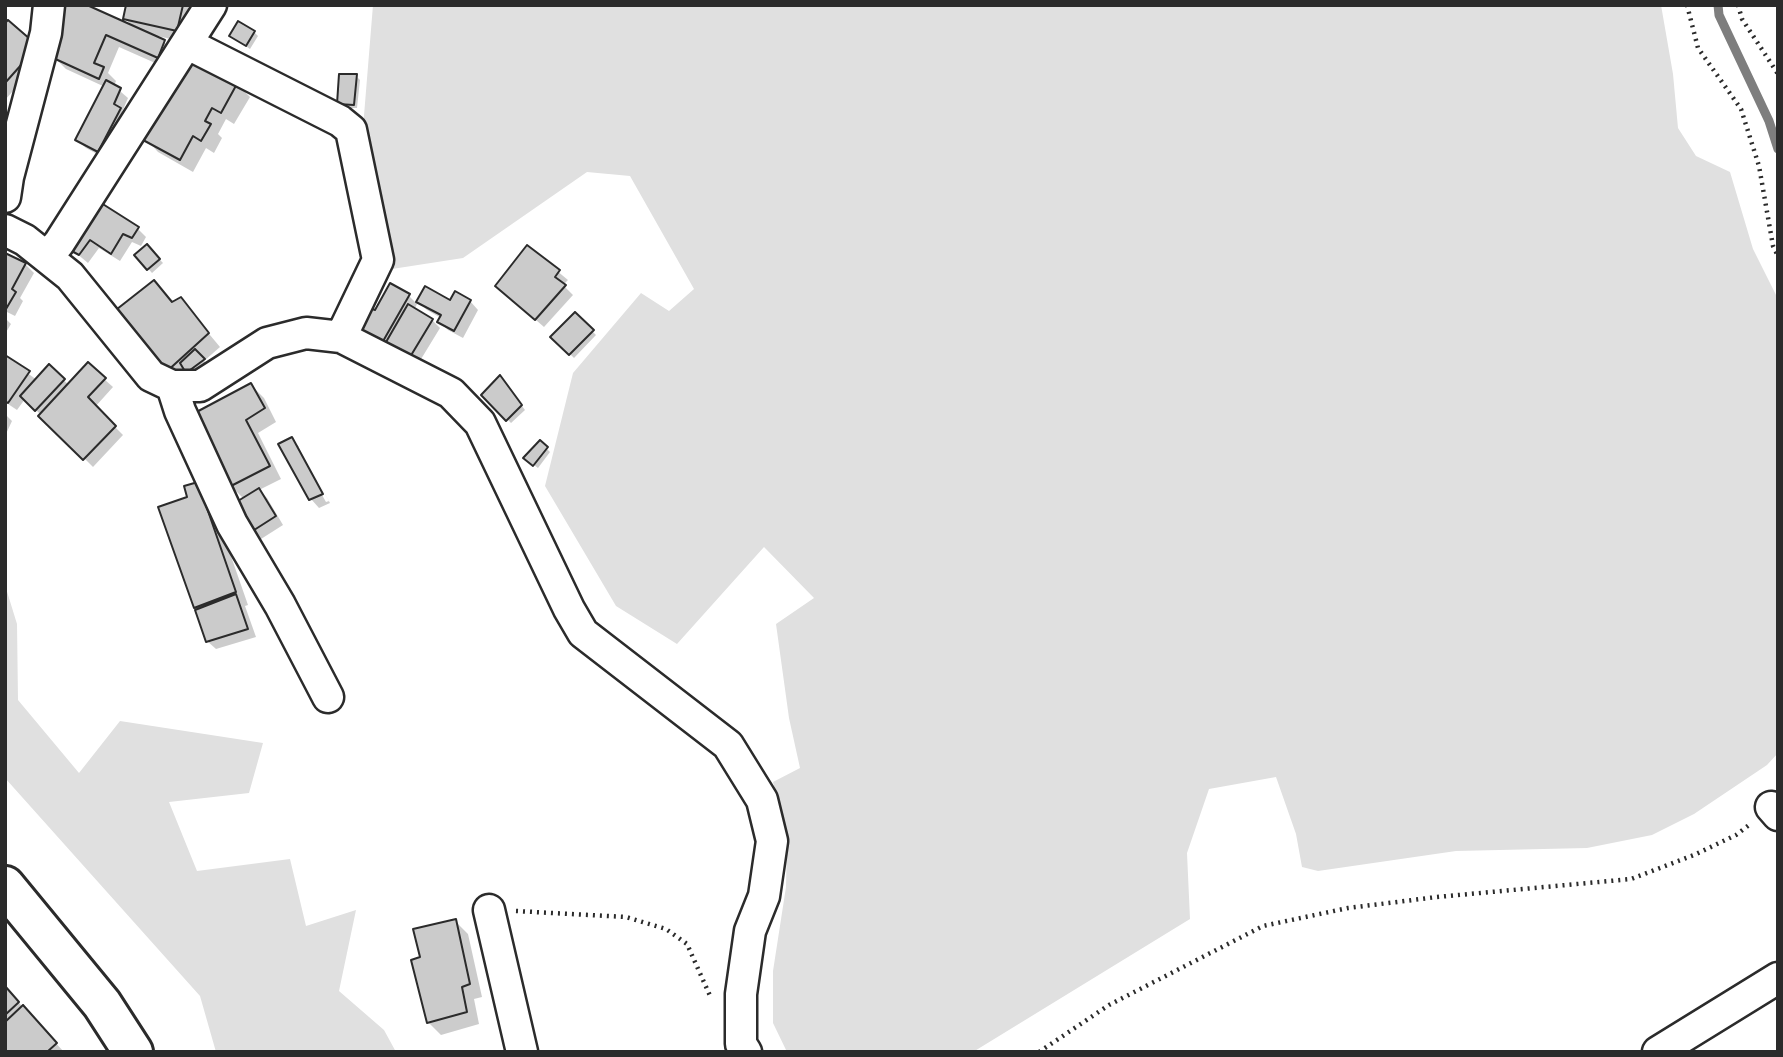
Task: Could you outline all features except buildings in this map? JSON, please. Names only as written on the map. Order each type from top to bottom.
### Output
[{"type":"main road","points":[[5,886],[102,1004],[133,1052]]},
{"type":"street","points":[[5,197],[46,33],[49,5]]},
{"type":"street","points":[[48,256],[67,231],[211,5]]},
{"type":"street","points":[[188,44],[341,121],[351,130],[378,260],[341,337]]},
{"type":"street","points":[[5,230],[48,256],[70,276],[151,376],[172,386],[200,386],[267,343],[306,333],[341,337],[451,393],[480,423],[569,610],[583,633],[728,745],[762,800],[772,841],[764,896],[750,931],[741,994],[741,1044],[746,1052]]},
{"type":"street","points":[[172,386],[180,411],[232,524],[280,605],[328,697]]},
{"type":"street","points":[[489,910],[522,1052]]},
{"type":"street","points":[[1658,1052],[1778,978]]},
{"type":"path","points":[[1687,5],[1698,48],[1741,109],[1759,166],[1773,246],[1778,256]]},
{"type":"path","points":[[1738,5],[1742,19],[1778,74]]},
{"type":"path","points":[[1039,1052],[1109,1005],[1263,926],[1349,908],[1631,879],[1694,855],[1736,835],[1774,811]]},
{"type":"path","points":[[489,910],[626,917],[666,929],[687,944],[713,1002]]},
{"type":"shaded area","points":[[373,5],[1661,5],[1673,74],[1678,128],[1696,156],[1730,172],[1753,249],[1778,299],[1778,753],[1767,765],[1694,814],[1652,835],[1587,848],[1456,851],[1318,871],[1302,867],[1296,834],[1276,777],[1209,789],[1187,853],[1190,919],[973,1052],[787,1052],[773,1023],[773,971],[786,887],[787,835],[773,782],[800,768],[789,718],[776,624],[814,598],[764,547],[677,644],[616,606],[545,486],[573,373],[641,293],[669,311],[694,289],[630,176],[587,172],[463,258],[392,269],[362,140]]},
{"type":"shaded area","points":[[5,585],[17,624],[18,700],[79,773],[120,721],[263,743],[249,793],[169,802],[197,871],[290,859],[306,926],[356,910],[339,991],[384,1030],[396,1052],[216,1052],[200,996],[5,778]]},
{"type":"waterway","points":[[1718,5],[1719,15],[1769,121],[1778,149]]}]
